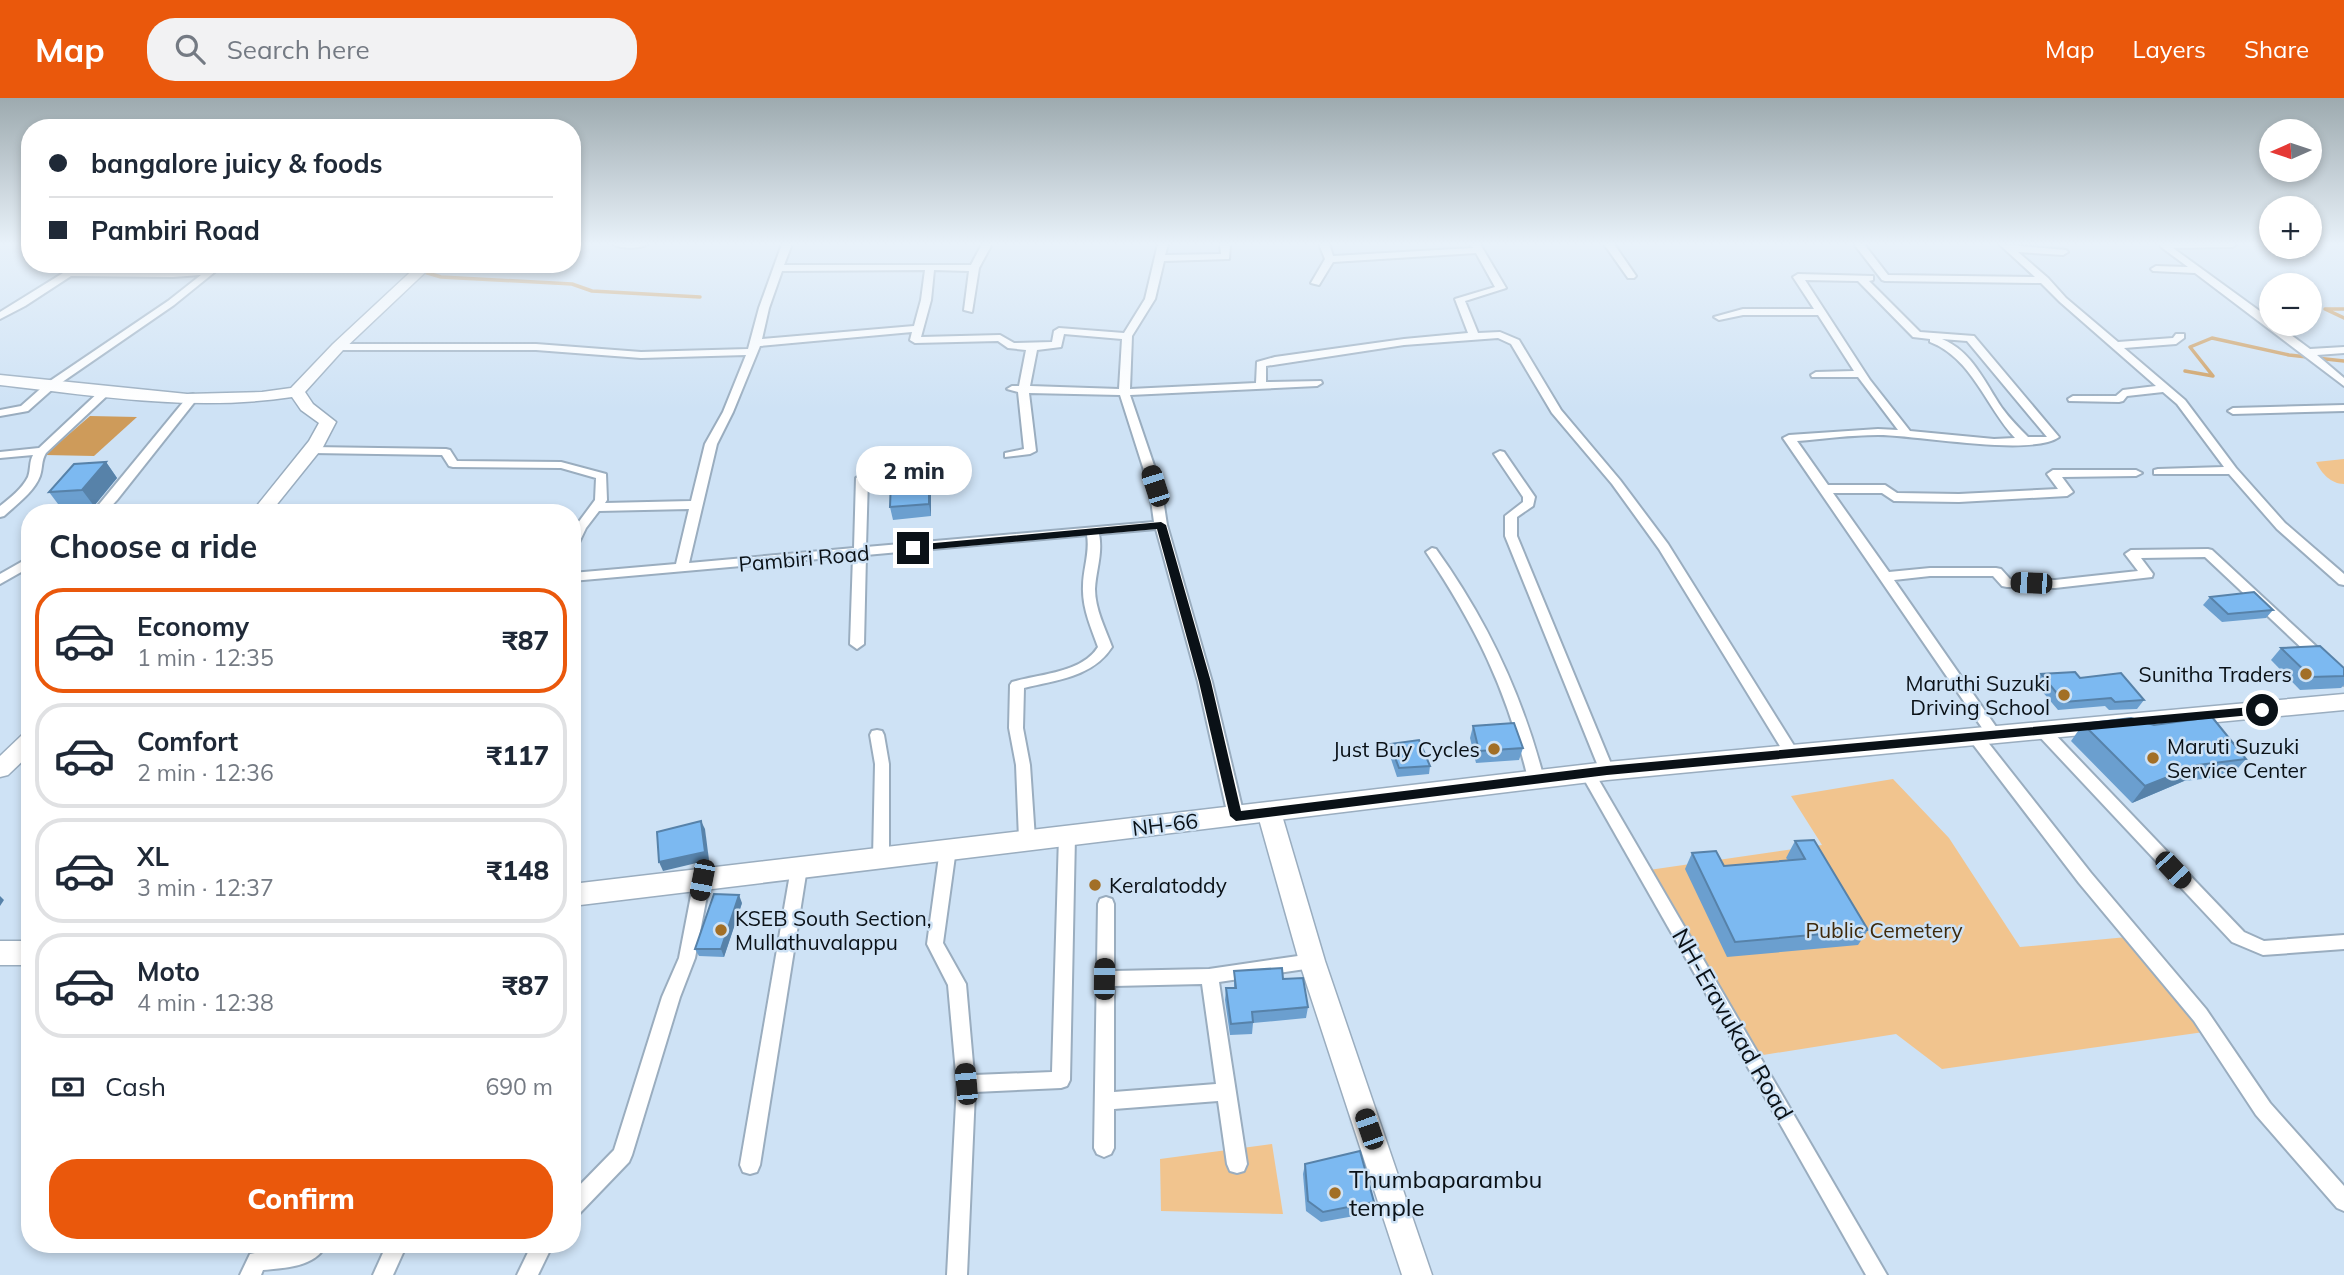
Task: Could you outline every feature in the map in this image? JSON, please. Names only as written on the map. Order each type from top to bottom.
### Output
[{"type":"main road","points":[[0,380],[193,397],[261,399],[296,392],[338,347],[390,299]]},
{"type":"main road","points":[[267,504],[312,450],[328,422],[307,407],[296,392]]},
{"type":"main road","name":"NH-66","points":[[581,894],[1598,772],[2344,702]]},
{"type":"main road","points":[[0,769],[21,749]]},
{"type":"main road","points":[[1269,812],[1312,961],[1417,1275]]},
{"type":"main road","points":[[0,953],[21,953]]},
{"type":"street","points":[[0,316],[30,299]]},
{"type":"street","points":[[0,413],[24,409],[51,386],[176,299]]},
{"type":"street","points":[[681,569],[711,444],[728,412],[753,348],[767,299]]},
{"type":"street","points":[[926,299],[915,340],[1000,338],[1012,346],[1032,347],[1057,345],[1059,331],[1127,336]]},
{"type":"street","points":[[969,310],[970,299]]},
{"type":"street","points":[[1150,299],[1127,336],[1124,391],[1155,486],[1161,525],[1205,682],[1236,816]]},
{"type":"street","points":[[1460,299],[1474,337]]},
{"type":"street","points":[[1811,299],[1860,374],[1907,434]]},
{"type":"street","points":[[1882,299],[1917,335],[1947,343],[1963,358],[2003,418],[2025,441]]},
{"type":"street","points":[[2062,299],[2118,345],[2186,408],[2232,470],[2281,526],[2344,581]]},
{"type":"street","points":[[2237,299],[2308,352],[2344,383]]},
{"type":"street","points":[[1719,317],[1742,312],[1819,312]]},
{"type":"street","points":[[338,347],[536,347],[640,355],[753,348],[917,329]]},
{"type":"street","points":[[1261,385],[1261,363],[1269,361],[1404,342],[1500,335],[1516,342],[1556,411],[1616,482],[1664,547],[1791,752]]},
{"type":"street","points":[[1917,335],[1970,338],[2049,438],[1993,442],[1878,432],[1789,438],[1885,577],[1984,734],[2085,878],[2200,1015],[2263,1109],[2344,1201]]},
{"type":"street","points":[[2118,345],[2176,341],[2180,336]]},
{"type":"street","points":[[1009,455],[1030,451],[1018,389],[1032,347]]},
{"type":"street","points":[[2308,352],[2344,349]]},
{"type":"street","points":[[1816,375],[1860,374]]},
{"type":"street","points":[[1018,389],[1124,391],[1317,383]]},
{"type":"street","points":[[2073,399],[2119,399],[2123,394],[2166,388]]},
{"type":"street","points":[[0,513],[34,479],[38,468],[36,460],[42,451],[106,391]]},
{"type":"street","points":[[108,504],[193,397]]},
{"type":"street","points":[[2233,411],[2344,408]]},
{"type":"street","points":[[312,450],[446,452],[453,464],[561,465],[602,476],[601,500],[581,526]]},
{"type":"street","points":[[0,454],[42,451]]},
{"type":"street","name":"NH-Eravukad Road","points":[[1500,454],[1529,497],[1528,503],[1511,516],[1511,536],[1598,772],[1877,1275]]},
{"type":"street","points":[[2158,472],[2232,470]]},
{"type":"street","points":[[1824,489],[1885,489],[1894,497],[1959,498],[2067,492],[2053,474],[2136,473]]},
{"type":"street","points":[[857,644],[862,552],[862,478]]},
{"type":"street","points":[[596,507],[697,505]]},
{"type":"street","name":"Pambiri Road","points":[[581,576],[1161,525]]},
{"type":"street","points":[[1027,839],[1023,765],[1016,728],[1017,685],[1085,667],[1102,655],[1105,647],[1093,617],[1089,587],[1097,547],[1092,531]]},
{"type":"street","points":[[1432,552],[1461,590],[1498,662],[1516,707],[1536,779]]},
{"type":"street","points":[[1885,577],[1930,572],[1996,572],[2007,583],[2055,584],[2147,574],[2131,554],[2208,553],[2344,680]]},
{"type":"street","points":[[0,580],[21,567]]},
{"type":"street","points":[[2042,730],[2238,937],[2263,948],[2344,942]]},
{"type":"street","points":[[877,735],[882,764],[881,858]]},
{"type":"street","points":[[966,1084],[1061,1080],[1067,836]]},
{"type":"street","points":[[948,849],[935,944],[957,984],[966,1084],[957,1275]]},
{"type":"street","points":[[750,1165],[799,868]]},
{"type":"street","points":[[581,1198],[622,1155],[668,1008],[687,958],[702,880]]},
{"type":"street","points":[[1104,1148],[1106,904]]},
{"type":"street","points":[[1104,979],[1209,976],[1312,961]]},
{"type":"street","points":[[1209,976],[1237,1164]]},
{"type":"street","points":[[1106,1101],[1227,1092]]},
{"type":"street","points":[[250,1275],[257,1261],[301,1253]]},
{"type":"street","points":[[383,1275],[393,1253]]},
{"type":"street","points":[[527,1275],[538,1253]]},
{"type":"green space","points":[[2344,459],[2344,484],[2327,477],[2316,462]]},
{"type":"green space","name":"Public Cemetery","points":[[1893,779],[1949,838],[2020,947],[2127,937],[2204,1032],[1942,1069],[1896,1034],[1757,1056],[1649,870],[1822,845],[1791,796]]},
{"type":"green space","points":[[1272,1144],[1283,1214],[1161,1211],[1160,1159]]},
{"type":"shaded area","points":[[90,416],[137,417],[94,456],[45,455]]},
{"type":"building","points":[[106,462],[82,490],[49,492],[74,464]]},
{"type":"building","points":[[929,477],[929,504],[890,507],[891,479]]},
{"type":"building","points":[[2254,592],[2273,610],[2228,614],[2210,597]]},
{"type":"building","points":[[2320,646],[2344,668],[2344,676],[2311,677],[2281,648]]},
{"type":"building","points":[[2075,672],[2080,678],[2121,673],[2144,700],[2115,702],[2111,698],[2064,702],[2041,674]]},
{"type":"building","points":[[2212,717],[2246,759],[2198,765],[2145,786],[2083,724],[2131,718],[2154,725]]},
{"type":"building","points":[[1514,723],[1523,748],[1479,751],[1473,726]]},
{"type":"building","points":[[1419,740],[1430,766],[1399,768],[1390,744]]},
{"type":"building","points":[[701,821],[705,852],[659,862],[657,832]]},
{"type":"building","points":[[1814,840],[1868,930],[1735,942],[1692,853],[1716,851],[1724,866],[1805,859],[1795,841]]},
{"type":"building","name":"KSEB South Section, Mullathuvalappu","points":[[714,894],[739,895],[721,949],[695,949]]},
{"type":"building","points":[[1282,968],[1283,979],[1303,978],[1308,1007],[1252,1012],[1253,1022],[1231,1024],[1226,988],[1236,988],[1234,971]]},
{"type":"building","name":"Thumbaparambu temple","points":[[1360,1151],[1374,1202],[1323,1212],[1308,1201],[1305,1164]]},
{"type":"waterway","points":[[2344,309],[2325,309],[2344,318]]},
{"type":"waterway","points":[[2185,371],[2213,376],[2190,347],[2212,338],[2289,355],[2344,361]]},
{"type":"place","name":"Sunitha Traders","points":[[2306,674]]},
{"type":"place","name":"Maruthi Suzuki Driving School","points":[[2064,695]]},
{"type":"place","name":"Just Buy Cycles","points":[[1494,749]]},
{"type":"place","name":"Maruti Suzuki Service Center","points":[[2153,758]]},
{"type":"place","name":"Keralatoddy","points":[[1095,885]]},
{"type":"place","name":"KSEB South Section, Mullathuvalappu","points":[[721,930]]},
{"type":"place","name":"Thumbaparambu temple","points":[[1335,1193]]},
{"type":"route","points":[[913,548],[1161,525],[1205,682],[1236,816],[1607,771],[2262,710]]}]
